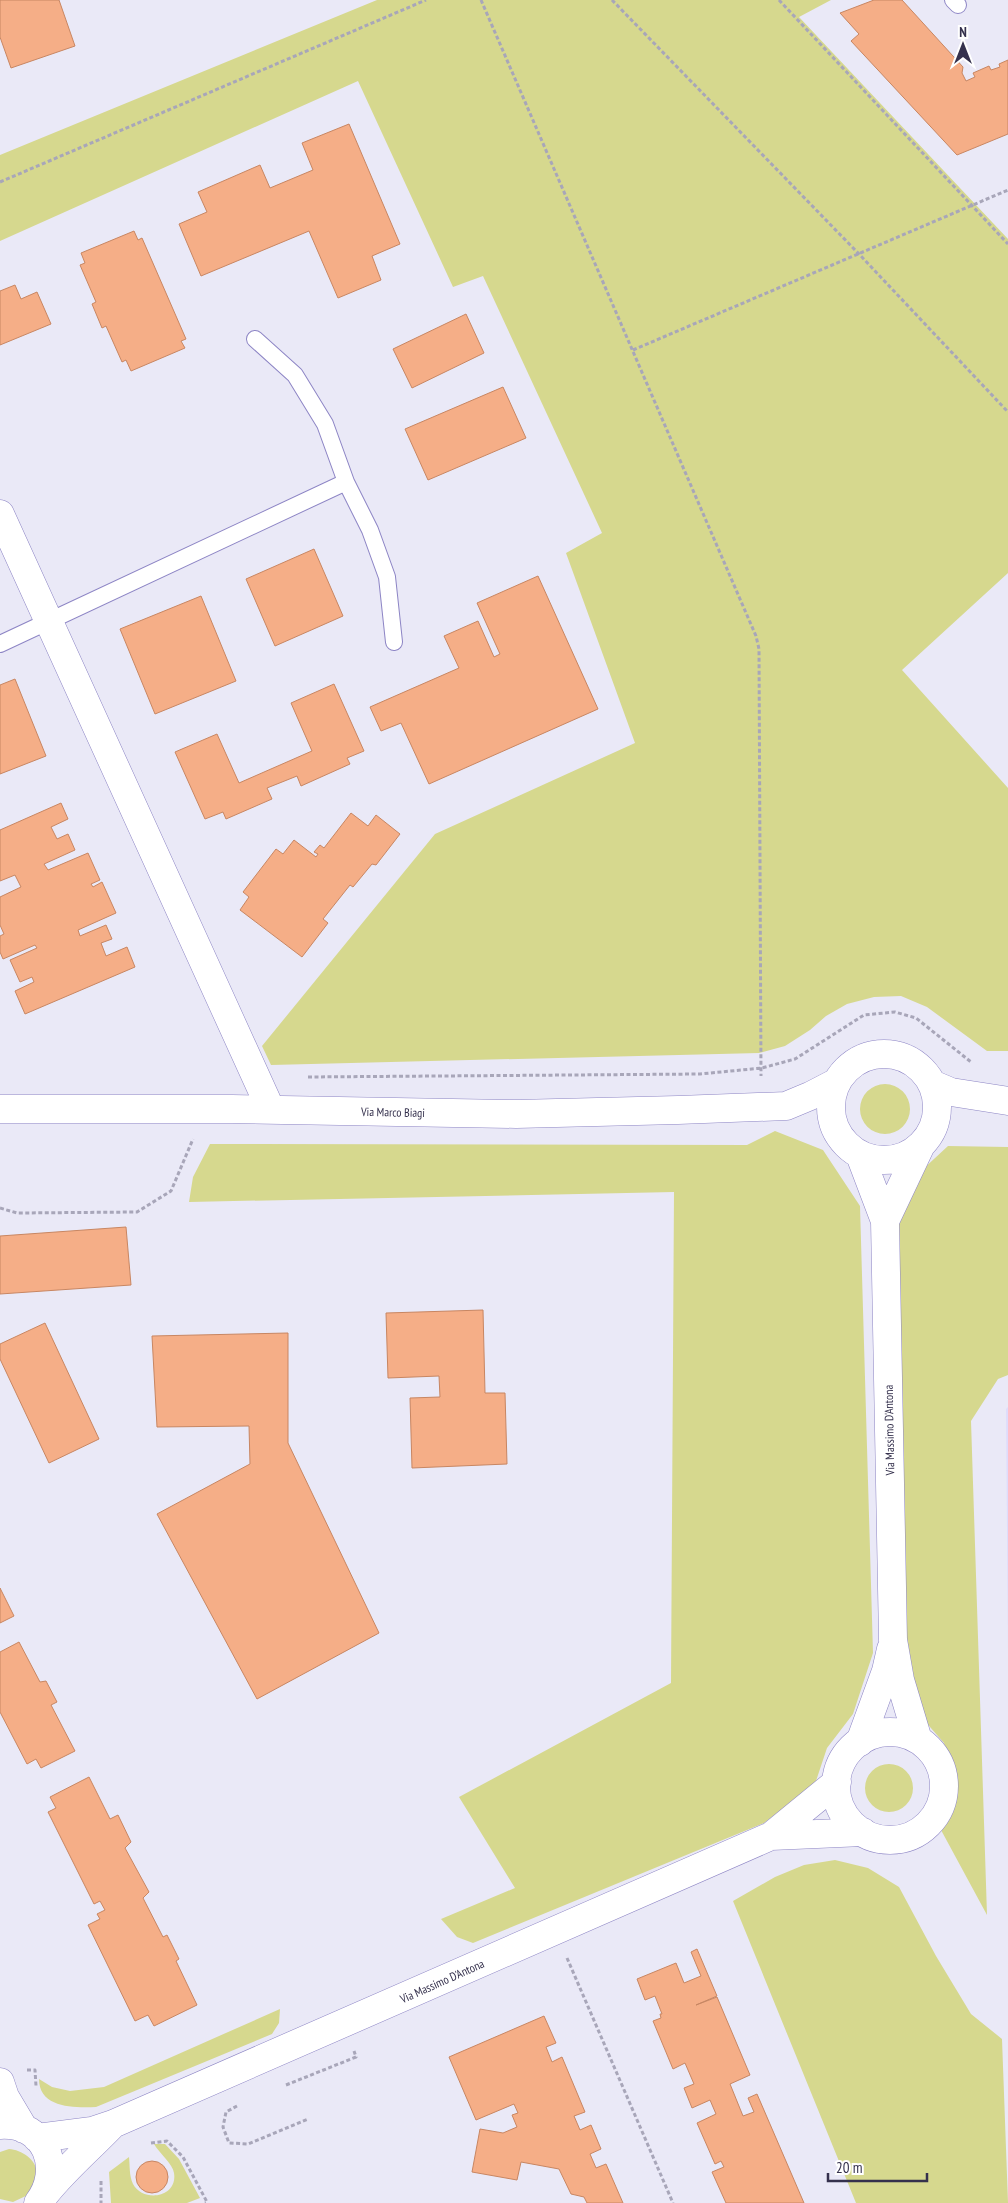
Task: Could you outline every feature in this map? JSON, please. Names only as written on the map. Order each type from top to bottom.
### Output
[{"type":"street","points":[[0,514],[271,1110]]},
{"type":"street","points":[[876,1054],[893,1054],[909,1060],[922,1070],[932,1084],[937,1102],[935,1120],[930,1134],[908,1154],[892,1159],[876,1160],[860,1155],[848,1147],[838,1135],[830,1108],[836,1082],[847,1069],[860,1059],[876,1054]]},
{"type":"street","name":"Via Marco Biagi","points":[[0,1109],[271,1110],[516,1114],[756,1108],[786,1106],[836,1082]]},
{"type":"street","points":[[932,1084],[951,1092],[1003,1101]]},
{"type":"street","points":[[935,1120],[959,1107],[1003,1101]]},
{"type":"street","name":"Via Marco Biagi","points":[[786,1106],[833,1122]]},
{"type":"street","points":[[885,1221],[921,1144]]},
{"type":"street","points":[[860,1155],[885,1221]]},
{"type":"street","name":"Via Massimo D'Antona","points":[[885,1221],[893,1640],[900,1680],[918,1740]]},
{"type":"street","name":"Via Massimo D'Antona","points":[[860,1742],[886,1671],[893,1640]]},
{"type":"street","points":[[884,1732],[902,1734],[918,1740],[931,1750],[940,1764],[944,1780],[944,1796],[938,1812],[928,1825],[915,1835],[899,1840],[882,1840],[863,1832],[851,1824],[842,1809],[836,1793],[843,1760],[853,1747],[867,1737],[884,1732]]},
{"type":"street","name":"Via Massimo D'Antona","points":[[21,2131],[92,2131],[113,2124],[771,1836],[837,1782]]},
{"type":"street","name":"Via Massimo D'Antona","points":[[771,1836],[863,1832]]},
{"type":"street","points":[[0,2082],[21,2131]]},
{"type":"street","name":"Via Massimo D'Antona","points":[[42,2198],[62,2174],[90,2149],[113,2124]]},
{"type":"street","name":"Via Massimo D'Antona","points":[[21,2131],[46,2149],[51,2164],[51,2178],[42,2198]]},
{"type":"lane","points":[[255,339],[295,375],[325,424],[346,482],[370,530],[387,577],[394,642]]},
{"type":"lane","points":[[0,644],[346,482]]},
{"type":"path","points":[[0,182],[426,0]]},
{"type":"path","points":[[481,0],[756,636],[759,649],[762,1068],[756,1108]]},
{"type":"path","points":[[612,0],[859,254],[1008,412]]},
{"type":"path","points":[[778,0],[1008,244]]},
{"type":"path","points":[[633,350],[1008,190]]},
{"type":"path","points":[[306,1077],[700,1074],[762,1068],[795,1059],[864,1015],[895,1012],[916,1018],[974,1065]]},
{"type":"path","points":[[0,1208],[18,1213],[137,1212],[171,1191],[195,1135]]},
{"type":"path","points":[[555,1931],[673,2203]]},
{"type":"path","points":[[279,2088],[356,2057]]},
{"type":"path","points":[[240,2105],[226,2112],[222,2128],[229,2143],[248,2144],[308,2119]]},
{"type":"path","points":[[150,2143],[166,2141],[183,2157],[207,2202],[205,2203]]},
{"type":"path","points":[[101,2178],[101,2203]]},
{"type":"shaded area","points":[[1008,1407],[1008,1651],[1006,1409]]},
{"type":"green space","points":[[377,0],[831,0],[799,17],[1008,239],[1008,573],[902,670],[1008,788],[1008,1051],[987,1051],[927,1007],[901,996],[874,997],[847,1004],[826,1016],[810,1030],[785,1046],[759,1053],[271,1065],[262,1046],[435,834],[635,743],[566,553],[602,533],[483,276],[453,287],[358,81],[0,241],[0,155]]},
{"type":"green space","points":[[880,1084],[890,1084],[903,1091],[910,1104],[910,1114],[903,1127],[890,1134],[880,1134],[871,1130],[864,1123],[860,1114],[860,1104],[864,1095],[871,1088]]},
{"type":"green space","points":[[775,1131],[823,1150],[860,1206],[873,1653],[853,1714],[827,1748],[815,1784],[764,1823],[473,1943],[457,1937],[441,1919],[515,1888],[459,1797],[671,1683],[674,1192],[189,1202],[193,1177],[210,1144],[747,1145]]},
{"type":"green space","points":[[948,1146],[1008,1147],[1008,1375],[998,1379],[971,1421],[987,1915],[941,1830],[954,1793],[944,1743],[923,1719],[905,1648],[898,1223],[921,1171]]},
{"type":"green space","points":[[889,1764],[898,1766],[906,1771],[911,1779],[913,1788],[911,1797],[906,1805],[898,1810],[889,1812],[880,1810],[872,1805],[867,1797],[865,1788],[867,1779],[872,1771],[880,1766]]},
{"type":"green space","points":[[835,1860],[868,1868],[899,1887],[936,1956],[971,2014],[1002,2039],[1008,2203],[856,2203],[733,1901],[775,1877],[804,1865]]},
{"type":"green space","points":[[280,2009],[279,2023],[272,2034],[96,2107],[59,2104],[45,2096],[41,2089],[39,2079],[52,2087],[70,2091],[104,2087]]},
{"type":"green space","points":[[154,2144],[165,2144],[179,2159],[200,2198],[187,2203],[111,2203],[109,2172],[129,2157],[130,2174],[133,2184],[138,2190],[144,2194],[159,2195],[171,2188],[174,2181],[173,2170]]},
{"type":"green space","points":[[9,2149],[25,2154],[30,2158],[36,2167],[37,2173],[36,2181],[30,2194],[13,2202],[0,2199],[0,2152]]},
{"type":"building","points":[[0,0],[59,0],[75,46],[11,68],[0,37]]},
{"type":"building","points":[[874,0],[902,0],[963,67],[962,73],[966,81],[975,77],[973,73],[989,66],[991,70],[1000,67],[999,64],[1008,60],[1008,134],[957,155],[851,41],[859,34],[840,13]]},
{"type":"building","points":[[349,124],[400,244],[372,256],[381,280],[338,298],[309,231],[201,276],[179,224],[207,212],[198,192],[260,165],[270,188],[313,170],[302,143]]},
{"type":"building","points":[[134,231],[138,240],[142,238],[186,339],[181,341],[185,348],[131,371],[126,360],[122,362],[106,326],[102,328],[92,304],[96,302],[80,265],[85,263],[81,253]]},
{"type":"building","points":[[15,285],[21,299],[37,292],[51,324],[0,345],[0,291]]},
{"type":"building","points":[[466,314],[484,353],[412,388],[393,349]]},
{"type":"building","points":[[503,387],[526,438],[428,480],[405,429]]},
{"type":"building","points":[[314,549],[343,616],[275,646],[246,579]]},
{"type":"building","points":[[538,576],[598,709],[429,784],[401,723],[381,731],[370,707],[459,668],[444,636],[478,621],[494,657],[500,654],[477,603]]},
{"type":"building","points":[[201,596],[236,681],[155,714],[120,629]]},
{"type":"building","points":[[15,679],[46,756],[0,774],[0,685]]},
{"type":"building","points":[[334,684],[364,751],[347,758],[350,764],[301,786],[297,776],[267,788],[272,799],[226,819],[223,812],[205,819],[175,752],[217,734],[239,783],[312,751],[291,703]]},
{"type":"building","points":[[61,803],[68,819],[51,827],[57,839],[68,834],[75,850],[44,864],[48,870],[88,853],[100,880],[91,884],[93,887],[102,882],[116,913],[78,930],[80,936],[106,925],[112,939],[101,943],[106,956],[127,947],[135,967],[25,1014],[15,991],[34,982],[32,977],[20,982],[10,960],[37,948],[35,945],[3,959],[0,952],[0,936],[4,934],[0,925],[0,897],[21,887],[15,875],[0,881],[0,830]]},
{"type":"building","points":[[351,813],[368,826],[376,815],[400,834],[376,865],[372,864],[353,887],[350,885],[323,919],[328,923],[302,957],[240,910],[249,897],[243,892],[276,849],[283,854],[294,840],[316,857],[318,854],[314,852],[320,845],[324,848]]},
{"type":"building","points":[[126,1227],[131,1285],[0,1294],[0,1236]]},
{"type":"building","points":[[483,1310],[485,1393],[505,1393],[507,1464],[412,1468],[410,1398],[440,1397],[439,1376],[388,1378],[386,1313]]},
{"type":"building","points":[[45,1323],[99,1439],[49,1463],[0,1359],[0,1344]]},
{"type":"building","points":[[288,1333],[288,1443],[379,1633],[257,1699],[157,1514],[250,1464],[249,1426],[157,1427],[152,1336]]},
{"type":"building","points":[[0,1588],[14,1616],[0,1623]]},
{"type":"building","points":[[19,1642],[40,1682],[46,1681],[57,1702],[51,1705],[75,1751],[41,1768],[36,1759],[27,1764],[0,1712],[0,1652]]},
{"type":"building","points":[[89,1777],[110,1819],[118,1815],[131,1842],[125,1848],[149,1892],[143,1898],[163,1937],[167,1935],[179,1959],[176,1961],[197,2005],[154,2026],[148,2015],[135,2021],[88,1925],[100,1919],[97,1914],[105,1910],[100,1901],[94,1904],[48,1812],[56,1808],[50,1797]]},
{"type":"building","points":[[697,1949],[717,1996],[696,2005],[717,1997],[750,2075],[730,2084],[743,2116],[754,2112],[748,2098],[757,2094],[804,2203],[726,2203],[712,2172],[724,2167],[721,2161],[715,2164],[697,2123],[716,2114],[710,2100],[692,2108],[684,2088],[694,2084],[685,2063],[673,2069],[653,2021],[661,2018],[660,2014],[662,2014],[655,1996],[645,2000],[637,1979],[676,1963],[684,1983],[701,1976],[691,1952]]},
{"type":"building","points":[[544,2016],[556,2043],[546,2047],[552,2062],[562,2057],[585,2112],[574,2116],[580,2130],[591,2125],[601,2149],[590,2154],[596,2168],[606,2164],[623,2203],[587,2203],[584,2197],[571,2194],[559,2169],[521,2162],[517,2180],[472,2172],[480,2129],[503,2133],[517,2127],[512,2115],[518,2113],[514,2104],[476,2120],[449,2057]]},
{"type":"building","points":[[152,2161],[158,2162],[163,2166],[167,2171],[167,2183],[163,2188],[158,2192],[152,2193],[146,2192],[141,2188],[137,2183],[136,2177],[137,2171],[141,2166],[146,2162]]}]
